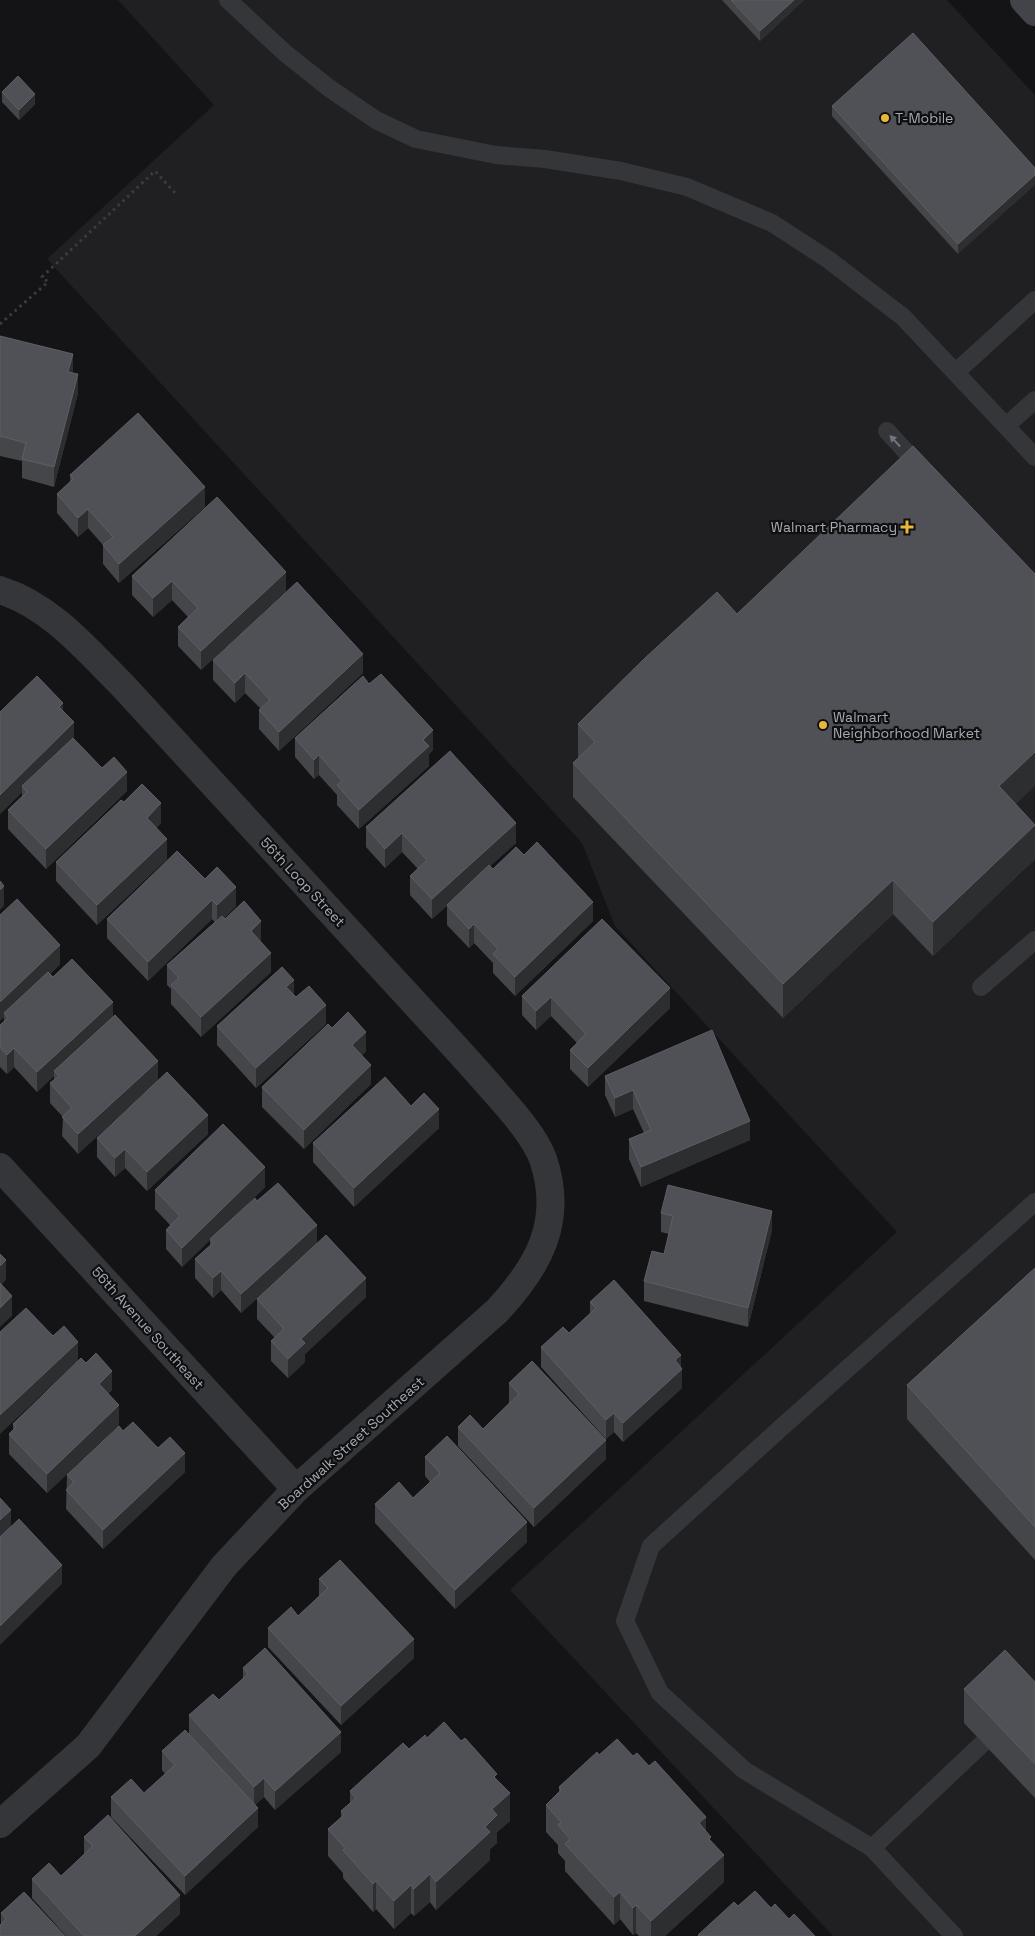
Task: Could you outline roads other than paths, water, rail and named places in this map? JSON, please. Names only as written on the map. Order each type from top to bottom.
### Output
[{"type":"main road","points":[[1024,0],[1035,12]]},
{"type":"street","name":"56th Loop Street","points":[[0,590],[13,594],[39,608],[84,647],[463,1056],[520,1121],[542,1157],[550,1189],[551,1214]]},
{"type":"street","name":"56th Avenue Southeast","points":[[0,1167],[296,1490]]},
{"type":"street","name":"Boardwalk Street Southeast","points":[[5,1809],[88,1746],[224,1566],[296,1490],[497,1311],[514,1293],[536,1260],[551,1214]]},
{"type":"lane","points":[[228,0],[285,53],[329,88],[376,120],[416,138],[496,155],[544,159],[621,170],[687,187],[772,223],[829,260],[903,317],[1035,457]]},
{"type":"lane","points":[[956,372],[1035,300]]},
{"type":"lane","points":[[1006,426],[1035,400]]},
{"type":"lane","points":[[887,431],[935,483]]},
{"type":"lane","points":[[981,987],[1035,940]]},
{"type":"lane","points":[[954,1936],[872,1848],[744,1770],[660,1693],[625,1622],[651,1546],[1035,1202]]},
{"type":"lane","points":[[872,1848],[983,1743]]},
{"type":"place","name":"T-Mobile","points":[[885,118]]},
{"type":"place","name":"Walmart Pharmacy","points":[[907,527]]},
{"type":"place","name":"Walmart Neighborhood Market","points":[[823,725]]}]
